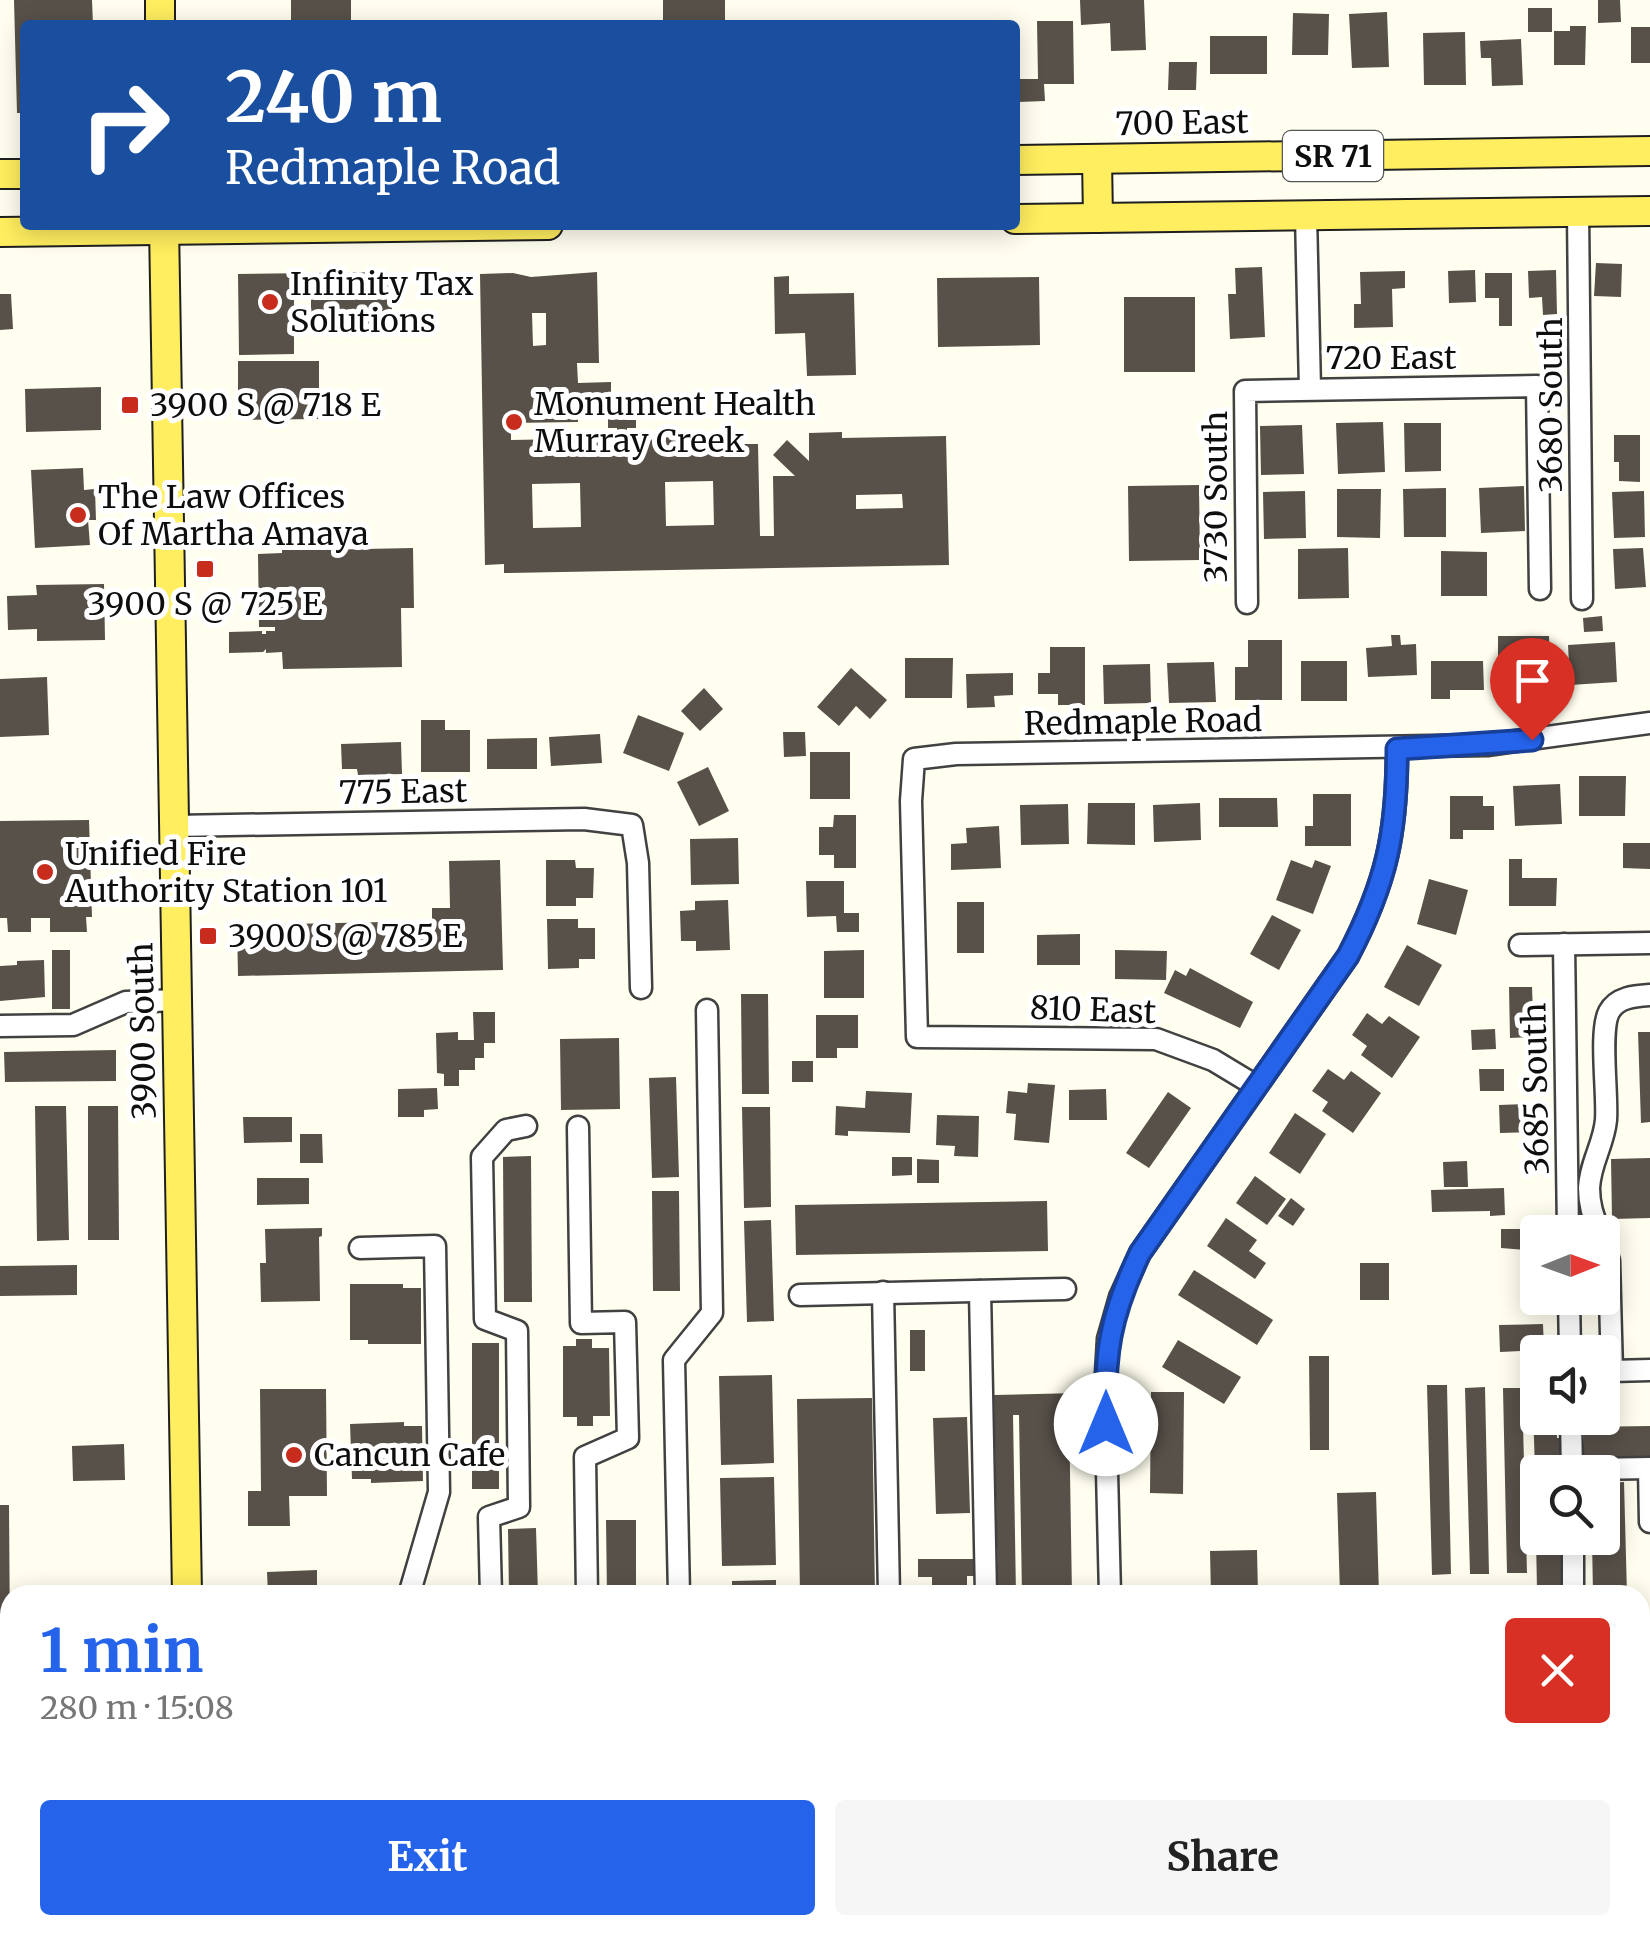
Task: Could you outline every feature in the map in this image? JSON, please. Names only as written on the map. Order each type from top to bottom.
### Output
[{"type":"main road","name":"700 East","points":[[1020,160],[1650,151]]},
{"type":"main road","points":[[1097,159],[1098,218]]},
{"type":"main road","name":"SR 71","points":[[1020,219],[1650,211]]},
{"type":"main road","points":[[0,232],[82,230]]},
{"type":"main road","name":"3900 South","points":[[164,230],[188,1585]]},
{"type":"street","name":"3680 South","points":[[1578,211],[1582,599]]},
{"type":"street","points":[[1306,215],[1310,388]]},
{"type":"street","name":"720 East","points":[[1246,391],[1537,386],[1540,589]]},
{"type":"street","name":"3730 South","points":[[1246,391],[1247,604]]},
{"type":"street","name":"Redmaple Road","points":[[917,1037],[910,801],[914,759],[956,754],[1397,749],[1502,744],[1650,722]]},
{"type":"street","points":[[1110,1585],[1105,1389],[1108,1339],[1120,1297],[1140,1253],[1348,956],[1365,923],[1385,873],[1393,834],[1397,749]]},
{"type":"street","name":"775 East","points":[[175,826],[584,819],[632,825],[638,864],[641,988]]},
{"type":"street","points":[[1520,945],[1650,943]]},
{"type":"street","name":"3685 South","points":[[1564,944],[1568,1215]]},
{"type":"street","points":[[1592,1215],[1591,1168],[1605,1131],[1606,1023],[1616,1004],[1650,995]]},
{"type":"street","points":[[0,1026],[73,1025],[126,1002],[178,1000]]},
{"type":"street","points":[[679,1585],[674,1360],[712,1313],[707,1010]]},
{"type":"street","name":"810 East","points":[[917,1037],[1156,1038],[1200,1054],[1256,1086]]},
{"type":"street","points":[[491,1585],[489,1517],[519,1507],[518,1331],[485,1319],[482,1157],[506,1130],[526,1126]]},
{"type":"street","points":[[578,1127],[582,1324],[625,1322],[628,1438],[585,1457],[587,1585]]},
{"type":"street","points":[[360,1248],[435,1246],[440,1492],[412,1585]]},
{"type":"street","points":[[800,1294],[1065,1289]]},
{"type":"street","points":[[980,1291],[986,1585]]},
{"type":"street","points":[[883,1292],[889,1585]]},
{"type":"street","points":[[1610,1315],[1612,1370],[1650,1370]]},
{"type":"street","points":[[1620,1469],[1650,1468],[1650,1522]]},
{"type":"street","points":[[1573,1555],[1574,1585]]},
{"type":"building","points":[[14,0],[92,0],[93,20],[20,20],[17,113]]},
{"type":"building","points":[[291,0],[351,0],[351,20],[291,20]]},
{"type":"building","points":[[663,0],[725,0],[725,20],[663,20]]},
{"type":"building","points":[[1080,0],[1144,0],[1146,50],[1111,51],[1110,23],[1081,25]]},
{"type":"building","points":[[1598,0],[1620,0],[1621,22],[1598,23]]},
{"type":"building","points":[[1528,8],[1552,8],[1552,32],[1528,32]]},
{"type":"building","points":[[1387,12],[1389,67],[1352,68],[1349,14]]},
{"type":"building","points":[[1293,13],[1329,14],[1328,55],[1292,55]]},
{"type":"building","points":[[1037,21],[1073,21],[1074,84],[1044,84],[1045,101],[1020,102],[1020,79],[1038,79]]},
{"type":"building","points":[[1570,26],[1586,26],[1585,65],[1554,65],[1554,31],[1570,31]]},
{"type":"building","points":[[1631,27],[1650,27],[1650,63],[1631,63]]},
{"type":"building","points":[[1465,32],[1466,85],[1424,85],[1423,33]]},
{"type":"building","points":[[1210,36],[1267,36],[1267,74],[1210,74]]},
{"type":"building","points":[[1521,39],[1523,85],[1492,86],[1491,58],[1481,58],[1480,41]]},
{"type":"building","points":[[1169,62],[1197,62],[1196,90],[1168,90]]},
{"type":"building","points":[[1596,263],[1622,264],[1621,297],[1594,296]]},
{"type":"building","points":[[1262,267],[1265,337],[1230,339],[1228,294],[1236,294],[1235,268]]},
{"type":"building","points":[[1475,270],[1476,302],[1449,303],[1448,271]]},
{"type":"building","points":[[1556,270],[1557,314],[1543,315],[1542,297],[1529,298],[1528,271]]},
{"type":"building","points":[[1405,271],[1405,288],[1392,289],[1393,327],[1354,328],[1354,304],[1361,304],[1360,272]]},
{"type":"building","points":[[392,272],[392,326],[343,330],[311,327],[311,296],[294,296],[294,354],[239,355],[238,274]]},
{"type":"building","name":"Monument Health Murray Creek","points":[[597,272],[599,363],[577,363],[578,383],[611,382],[611,400],[636,400],[636,428],[627,428],[627,438],[741,436],[741,444],[758,444],[760,536],[774,536],[773,476],[795,476],[773,455],[787,440],[809,461],[809,433],[842,432],[842,438],[946,436],[949,565],[504,573],[504,564],[485,565],[480,274],[531,277]],"holes":[[[532,313],[546,313],[546,345],[533,346]],[[578,406],[608,406],[608,428],[617,428],[617,438],[511,440],[511,423],[578,422]],[[713,481],[714,525],[666,526],[665,482]],[[580,483],[581,527],[533,528],[532,484]],[[902,494],[903,508],[856,509],[856,495]]]},
{"type":"building","points":[[1485,273],[1512,273],[1512,326],[1499,326],[1499,298],[1485,298]]},
{"type":"building","points":[[789,276],[789,294],[854,293],[856,375],[807,376],[805,333],[775,334],[774,277]]},
{"type":"building","points":[[1039,277],[1040,345],[938,347],[937,278]]},
{"type":"building","points":[[0,294],[11,294],[13,329],[0,330]]},
{"type":"building","points":[[1124,297],[1195,297],[1195,372],[1124,372]]},
{"type":"building","points":[[238,361],[319,361],[319,419],[238,420]]},
{"type":"building","points":[[101,387],[101,430],[26,432],[25,389]]},
{"type":"building","points":[[1383,422],[1385,472],[1338,474],[1336,423]]},
{"type":"building","points":[[1404,423],[1441,423],[1441,471],[1405,472]]},
{"type":"building","points":[[1302,425],[1304,474],[1261,475],[1260,426]]},
{"type":"building","points":[[1614,435],[1640,435],[1640,482],[1619,481]]},
{"type":"building","points":[[83,468],[84,490],[95,489],[96,520],[88,520],[90,545],[35,548],[31,470]]},
{"type":"building","points":[[1199,485],[1200,560],[1129,561],[1128,486]]},
{"type":"building","points":[[1524,486],[1525,531],[1481,533],[1479,488]]},
{"type":"building","points":[[1446,488],[1446,537],[1404,537],[1403,489]]},
{"type":"building","points":[[1337,489],[1381,489],[1380,538],[1337,537]]},
{"type":"building","points":[[1305,491],[1306,538],[1264,539],[1263,492]]},
{"type":"building","points":[[1644,491],[1645,537],[1614,538],[1612,492]]},
{"type":"building","points":[[314,540],[315,550],[413,548],[414,608],[401,608],[402,667],[283,669],[282,652],[266,653],[266,649],[229,653],[229,632],[275,631],[275,627],[259,627],[258,554],[282,553],[282,541]]},
{"type":"building","points":[[1348,548],[1349,598],[1298,599],[1298,549]]},
{"type":"building","points":[[1643,548],[1646,587],[1615,589],[1613,549]]},
{"type":"building","points":[[1441,551],[1487,552],[1487,596],[1441,596]]},
{"type":"building","points":[[104,584],[105,640],[37,641],[37,629],[8,630],[7,596],[37,595],[36,585]]},
{"type":"building","points":[[1602,616],[1603,631],[1584,632],[1583,618]]},
{"type":"building","points":[[1391,635],[1400,635],[1401,645],[1416,644],[1417,675],[1368,677],[1366,648],[1392,646]]},
{"type":"building","points":[[1498,636],[1549,636],[1550,689],[1526,690],[1526,668],[1498,668]]},
{"type":"building","points":[[1248,640],[1282,640],[1282,700],[1235,700],[1235,667],[1248,667]]},
{"type":"building","points":[[1615,642],[1617,682],[1570,685],[1568,645]]},
{"type":"building","points":[[1050,647],[1085,647],[1085,705],[1058,705],[1058,694],[1038,694],[1038,673],[1050,673]]},
{"type":"building","points":[[905,658],[953,658],[952,698],[905,698]]},
{"type":"building","points":[[1301,661],[1347,661],[1347,701],[1301,701]]},
{"type":"building","points":[[1431,661],[1483,661],[1484,690],[1450,690],[1450,699],[1431,699]]},
{"type":"building","points":[[1214,662],[1216,702],[1169,703],[1167,663]]},
{"type":"building","points":[[1150,664],[1151,703],[1104,704],[1103,665]]},
{"type":"building","points":[[851,668],[887,700],[870,719],[856,706],[839,726],[817,707]]},
{"type":"building","points":[[1013,673],[1013,695],[994,696],[995,707],[967,708],[966,674]]},
{"type":"building","points":[[47,677],[49,735],[0,737],[0,679]]},
{"type":"building","points":[[704,688],[723,709],[700,731],[681,711]]},
{"type":"building","points":[[638,715],[684,733],[669,771],[623,753]]},
{"type":"building","points":[[421,720],[445,720],[445,730],[470,730],[470,772],[421,772]]},
{"type":"building","points":[[783,732],[805,732],[806,756],[784,757]]},
{"type":"building","points":[[600,734],[602,763],[551,766],[549,737]]},
{"type":"building","points":[[537,738],[537,769],[487,769],[487,739]]},
{"type":"building","points":[[401,742],[402,774],[358,775],[357,769],[342,769],[341,744]]},
{"type":"building","points":[[810,752],[850,752],[850,799],[810,799]]},
{"type":"building","points":[[708,767],[729,811],[699,826],[677,782]]},
{"type":"building","points":[[1579,776],[1626,776],[1625,816],[1579,816]]},
{"type":"building","points":[[1560,784],[1562,824],[1515,826],[1513,786]]},
{"type":"building","points":[[1313,794],[1351,794],[1351,846],[1305,846],[1305,826],[1313,826]]},
{"type":"building","points":[[1450,796],[1483,796],[1483,806],[1494,806],[1494,830],[1463,830],[1463,839],[1450,839]]},
{"type":"building","points":[[1219,798],[1277,798],[1278,827],[1219,827]]},
{"type":"building","points":[[1088,803],[1135,803],[1135,845],[1087,844]]},
{"type":"building","points":[[1200,803],[1201,840],[1154,842],[1153,805]]},
{"type":"building","points":[[1068,804],[1069,844],[1021,845],[1020,805]]},
{"type":"building","points":[[834,815],[856,815],[856,868],[834,868],[834,855],[819,855],[819,827],[833,827]]},
{"type":"building","name":"Unified Fire Authority Station 101","points":[[89,820],[92,917],[86,917],[87,932],[50,932],[50,918],[31,918],[31,932],[8,932],[7,918],[0,918],[0,821]]},
{"type":"building","points":[[999,826],[1001,868],[951,870],[951,844],[967,843],[966,828]]},
{"type":"building","points":[[738,838],[739,884],[691,885],[690,839]]},
{"type":"building","points":[[1623,843],[1650,843],[1650,869],[1623,868]]},
{"type":"building","points":[[1509,859],[1522,859],[1522,878],[1557,878],[1556,906],[1509,906]]},
{"type":"building","points":[[500,860],[503,970],[238,976],[237,925],[432,921],[432,908],[450,908],[449,861]]},
{"type":"building","points":[[546,860],[575,860],[576,868],[594,868],[593,898],[576,898],[576,906],[546,906]]},
{"type":"building","points":[[1291,860],[1312,868],[1315,860],[1331,866],[1313,914],[1276,900]]},
{"type":"building","points":[[1429,879],[1468,890],[1456,935],[1417,924]]},
{"type":"building","points":[[806,881],[844,881],[844,913],[859,913],[859,932],[837,932],[836,916],[807,917]]},
{"type":"building","points":[[728,900],[730,950],[696,951],[696,941],[681,941],[680,911],[695,910],[695,901]]},
{"type":"building","points":[[957,902],[984,902],[984,953],[957,953]]},
{"type":"building","points":[[1272,915],[1301,930],[1279,970],[1250,954]]},
{"type":"building","points":[[547,919],[578,919],[578,928],[595,928],[595,959],[579,959],[579,968],[548,969]]},
{"type":"building","points":[[1080,934],[1080,965],[1037,965],[1037,935]]},
{"type":"building","points":[[1407,945],[1442,965],[1419,1006],[1384,987]]},
{"type":"building","points":[[52,950],[70,950],[70,1009],[52,1009]]},
{"type":"building","points":[[864,950],[864,998],[824,998],[824,951]]},
{"type":"building","points":[[1115,950],[1167,951],[1166,980],[1115,979]]},
{"type":"building","points":[[44,960],[45,997],[0,1001],[0,966]]},
{"type":"building","points":[[1190,968],[1253,1002],[1240,1028],[1164,993],[1175,970],[1186,976]]},
{"type":"building","points":[[1509,987],[1532,987],[1534,1037],[1510,1038]]},
{"type":"building","points":[[741,994],[768,994],[769,1094],[742,1094]]},
{"type":"building","points":[[473,1012],[495,1012],[495,1043],[484,1043],[484,1058],[475,1058],[475,1070],[459,1070],[459,1086],[444,1086],[444,1074],[437,1073],[436,1033],[458,1032],[458,1040],[474,1040]]},
{"type":"building","points":[[1367,1013],[1382,1024],[1389,1016],[1420,1037],[1392,1078],[1361,1055],[1367,1046],[1352,1035]]},
{"type":"building","points":[[816,1015],[858,1015],[858,1048],[837,1048],[837,1058],[816,1058]]},
{"type":"building","points":[[1495,1029],[1496,1049],[1472,1050],[1471,1030]]},
{"type":"building","points":[[1638,1032],[1650,1032],[1650,1122],[1641,1123]]},
{"type":"building","points":[[619,1038],[620,1109],[561,1110],[560,1039]]},
{"type":"building","points":[[116,1050],[116,1081],[5,1082],[4,1052]]},
{"type":"building","points":[[792,1061],[813,1061],[813,1082],[792,1082]]},
{"type":"building","points":[[1328,1069],[1344,1080],[1351,1071],[1381,1093],[1353,1133],[1322,1111],[1328,1102],[1312,1091]]},
{"type":"building","points":[[1479,1069],[1504,1069],[1504,1091],[1480,1091]]},
{"type":"building","points":[[676,1077],[679,1177],[652,1178],[649,1078]]},
{"type":"building","points":[[1028,1083],[1055,1085],[1049,1143],[1014,1140],[1016,1114],[1006,1113],[1008,1091],[1027,1093]]},
{"type":"building","points":[[437,1088],[438,1109],[424,1110],[424,1117],[398,1117],[398,1089]]},
{"type":"building","points":[[1106,1089],[1107,1120],[1069,1120],[1069,1090]]},
{"type":"building","points":[[866,1091],[912,1093],[910,1133],[848,1131],[848,1136],[835,1135],[836,1106],[865,1108]]},
{"type":"building","points":[[1168,1092],[1191,1108],[1149,1168],[1126,1153]]},
{"type":"building","points":[[1529,1104],[1530,1132],[1500,1133],[1499,1105]]},
{"type":"building","points":[[35,1106],[66,1106],[69,1240],[37,1241]]},
{"type":"building","points":[[88,1106],[118,1106],[119,1240],[88,1240]]},
{"type":"building","points":[[742,1107],[770,1107],[771,1207],[744,1208]]},
{"type":"building","points":[[1295,1113],[1326,1134],[1300,1174],[1269,1153]]},
{"type":"building","points":[[937,1115],[979,1116],[978,1157],[954,1156],[955,1146],[936,1145]]},
{"type":"building","points":[[243,1117],[292,1117],[292,1142],[244,1143]]},
{"type":"building","points":[[300,1134],[322,1134],[323,1163],[300,1163]]},
{"type":"building","points":[[531,1156],[532,1302],[504,1302],[503,1157]]},
{"type":"building","points":[[892,1157],[912,1157],[912,1175],[892,1176]]},
{"type":"building","points":[[1650,1158],[1650,1218],[1620,1219],[1620,1215],[1612,1215],[1611,1159]]},
{"type":"building","points":[[917,1159],[939,1160],[939,1183],[917,1183]]},
{"type":"building","points":[[1467,1161],[1468,1187],[1444,1187],[1443,1162]]},
{"type":"building","points":[[1255,1176],[1286,1199],[1267,1225],[1236,1203]]},
{"type":"building","points":[[257,1178],[309,1178],[309,1204],[257,1205]]},
{"type":"building","points":[[1504,1188],[1505,1215],[1490,1216],[1490,1211],[1432,1212],[1431,1190]]},
{"type":"building","points":[[652,1191],[679,1191],[680,1291],[653,1291]]},
{"type":"building","points":[[1291,1198],[1305,1209],[1293,1226],[1278,1216]]},
{"type":"building","points":[[1047,1201],[1048,1251],[796,1255],[795,1205]]},
{"type":"building","points":[[1226,1218],[1257,1240],[1249,1251],[1266,1263],[1255,1279],[1207,1246]]},
{"type":"building","points":[[771,1220],[774,1321],[747,1322],[744,1221]]},
{"type":"building","points":[[322,1228],[320,1301],[261,1302],[260,1263],[266,1263],[265,1229]]},
{"type":"building","points":[[1501,1229],[1520,1229],[1520,1249],[1501,1248]]},
{"type":"building","points":[[1360,1263],[1389,1263],[1389,1300],[1360,1300]]},
{"type":"building","points":[[77,1265],[77,1295],[0,1296],[0,1266]]},
{"type":"building","points":[[1194,1270],[1273,1320],[1257,1345],[1178,1295]]},
{"type":"building","points":[[350,1284],[421,1288],[421,1344],[350,1340]]},
{"type":"building","points":[[1543,1324],[1543,1335],[1520,1335],[1520,1351],[1500,1352],[1499,1325]]},
{"type":"building","points":[[910,1330],[925,1330],[925,1371],[910,1371]]},
{"type":"building","points":[[576,1339],[592,1339],[592,1348],[609,1348],[610,1416],[593,1416],[593,1426],[577,1426],[577,1417],[563,1417],[563,1346],[576,1346]]},
{"type":"building","points":[[1178,1340],[1241,1377],[1224,1404],[1162,1367]]},
{"type":"building","points":[[472,1343],[499,1343],[499,1489],[472,1489]]},
{"type":"building","points":[[1309,1356],[1329,1356],[1329,1450],[1310,1450]]},
{"type":"building","points":[[772,1375],[774,1463],[721,1465],[719,1376]]},
{"type":"building","points":[[1427,1385],[1447,1385],[1451,1574],[1432,1575]]},
{"type":"building","points":[[1485,1387],[1489,1574],[1470,1574],[1465,1388]]},
{"type":"building","points":[[1503,1388],[1520,1388],[1524,1455],[1520,1455],[1520,1555],[1527,1555],[1527,1573],[1507,1573]]},
{"type":"building","points":[[260,1389],[326,1389],[327,1496],[289,1496],[290,1526],[248,1526],[248,1491],[261,1491]]},
{"type":"building","points":[[1151,1392],[1184,1392],[1183,1494],[1150,1493]]},
{"type":"building","points":[[1078,1393],[1078,1410],[1069,1411],[1072,1585],[1022,1585],[1019,1415],[1013,1415],[1016,1585],[998,1585],[994,1395]]},
{"type":"building","points":[[872,1398],[875,1585],[800,1585],[797,1399]]},
{"type":"building","points":[[967,1417],[970,1513],[936,1514],[933,1418]]},
{"type":"building","points":[[404,1422],[404,1426],[422,1426],[423,1481],[371,1483],[371,1479],[352,1479],[350,1424]]},
{"type":"building","points":[[1620,1426],[1650,1426],[1650,1459],[1584,1455],[1584,1435],[1620,1435]]},
{"type":"building","points":[[1534,1435],[1561,1438],[1562,1455],[1534,1455]]},
{"type":"building","points":[[124,1444],[125,1480],[73,1481],[72,1446]]},
{"type":"building","points":[[774,1477],[776,1565],[722,1566],[720,1478]]},
{"type":"building","points":[[1620,1482],[1624,1482],[1627,1585],[1593,1585],[1592,1555],[1620,1555]]},
{"type":"building","points":[[1376,1492],[1379,1585],[1340,1585],[1337,1493]]},
{"type":"building","points":[[0,1505],[9,1505],[10,1585],[0,1585]]},
{"type":"building","points":[[606,1520],[636,1520],[636,1585],[607,1585]]},
{"type":"building","points":[[536,1528],[538,1585],[509,1585],[508,1529]]},
{"type":"building","points":[[1257,1550],[1258,1585],[1211,1585],[1210,1551]]},
{"type":"building","points":[[1536,1555],[1563,1555],[1564,1585],[1537,1585]]},
{"type":"building","points":[[918,1559],[976,1559],[976,1576],[967,1576],[967,1585],[932,1585],[932,1577],[918,1577]]},
{"type":"building","points":[[317,1570],[317,1585],[268,1585],[267,1572]]},
{"type":"building","points":[[776,1580],[776,1585],[732,1585],[732,1581]]},
{"type":"place","name":"Infinity Tax Solutions","points":[[270,302]]},
{"type":"place","name":"3900 S @ 718 E","points":[[130,405]]},
{"type":"place","name":"Monument Health Murray Creek","points":[[514,422]]},
{"type":"place","name":"The Law Offices Of Martha Amaya","points":[[78,515]]},
{"type":"place","name":"3900 S @ 725 E","points":[[205,569]]},
{"type":"place","name":"Unified Fire Authority Station 101","points":[[45,872]]},
{"type":"place","name":"3900 S @ 785 E","points":[[208,936]]},
{"type":"place","name":"Cancun Cafe","points":[[294,1455]]},
{"type":"route","points":[[1106,1424],[1108,1339],[1120,1297],[1140,1253],[1348,956],[1365,923],[1385,873],[1393,834],[1397,749],[1532,740]]}]
